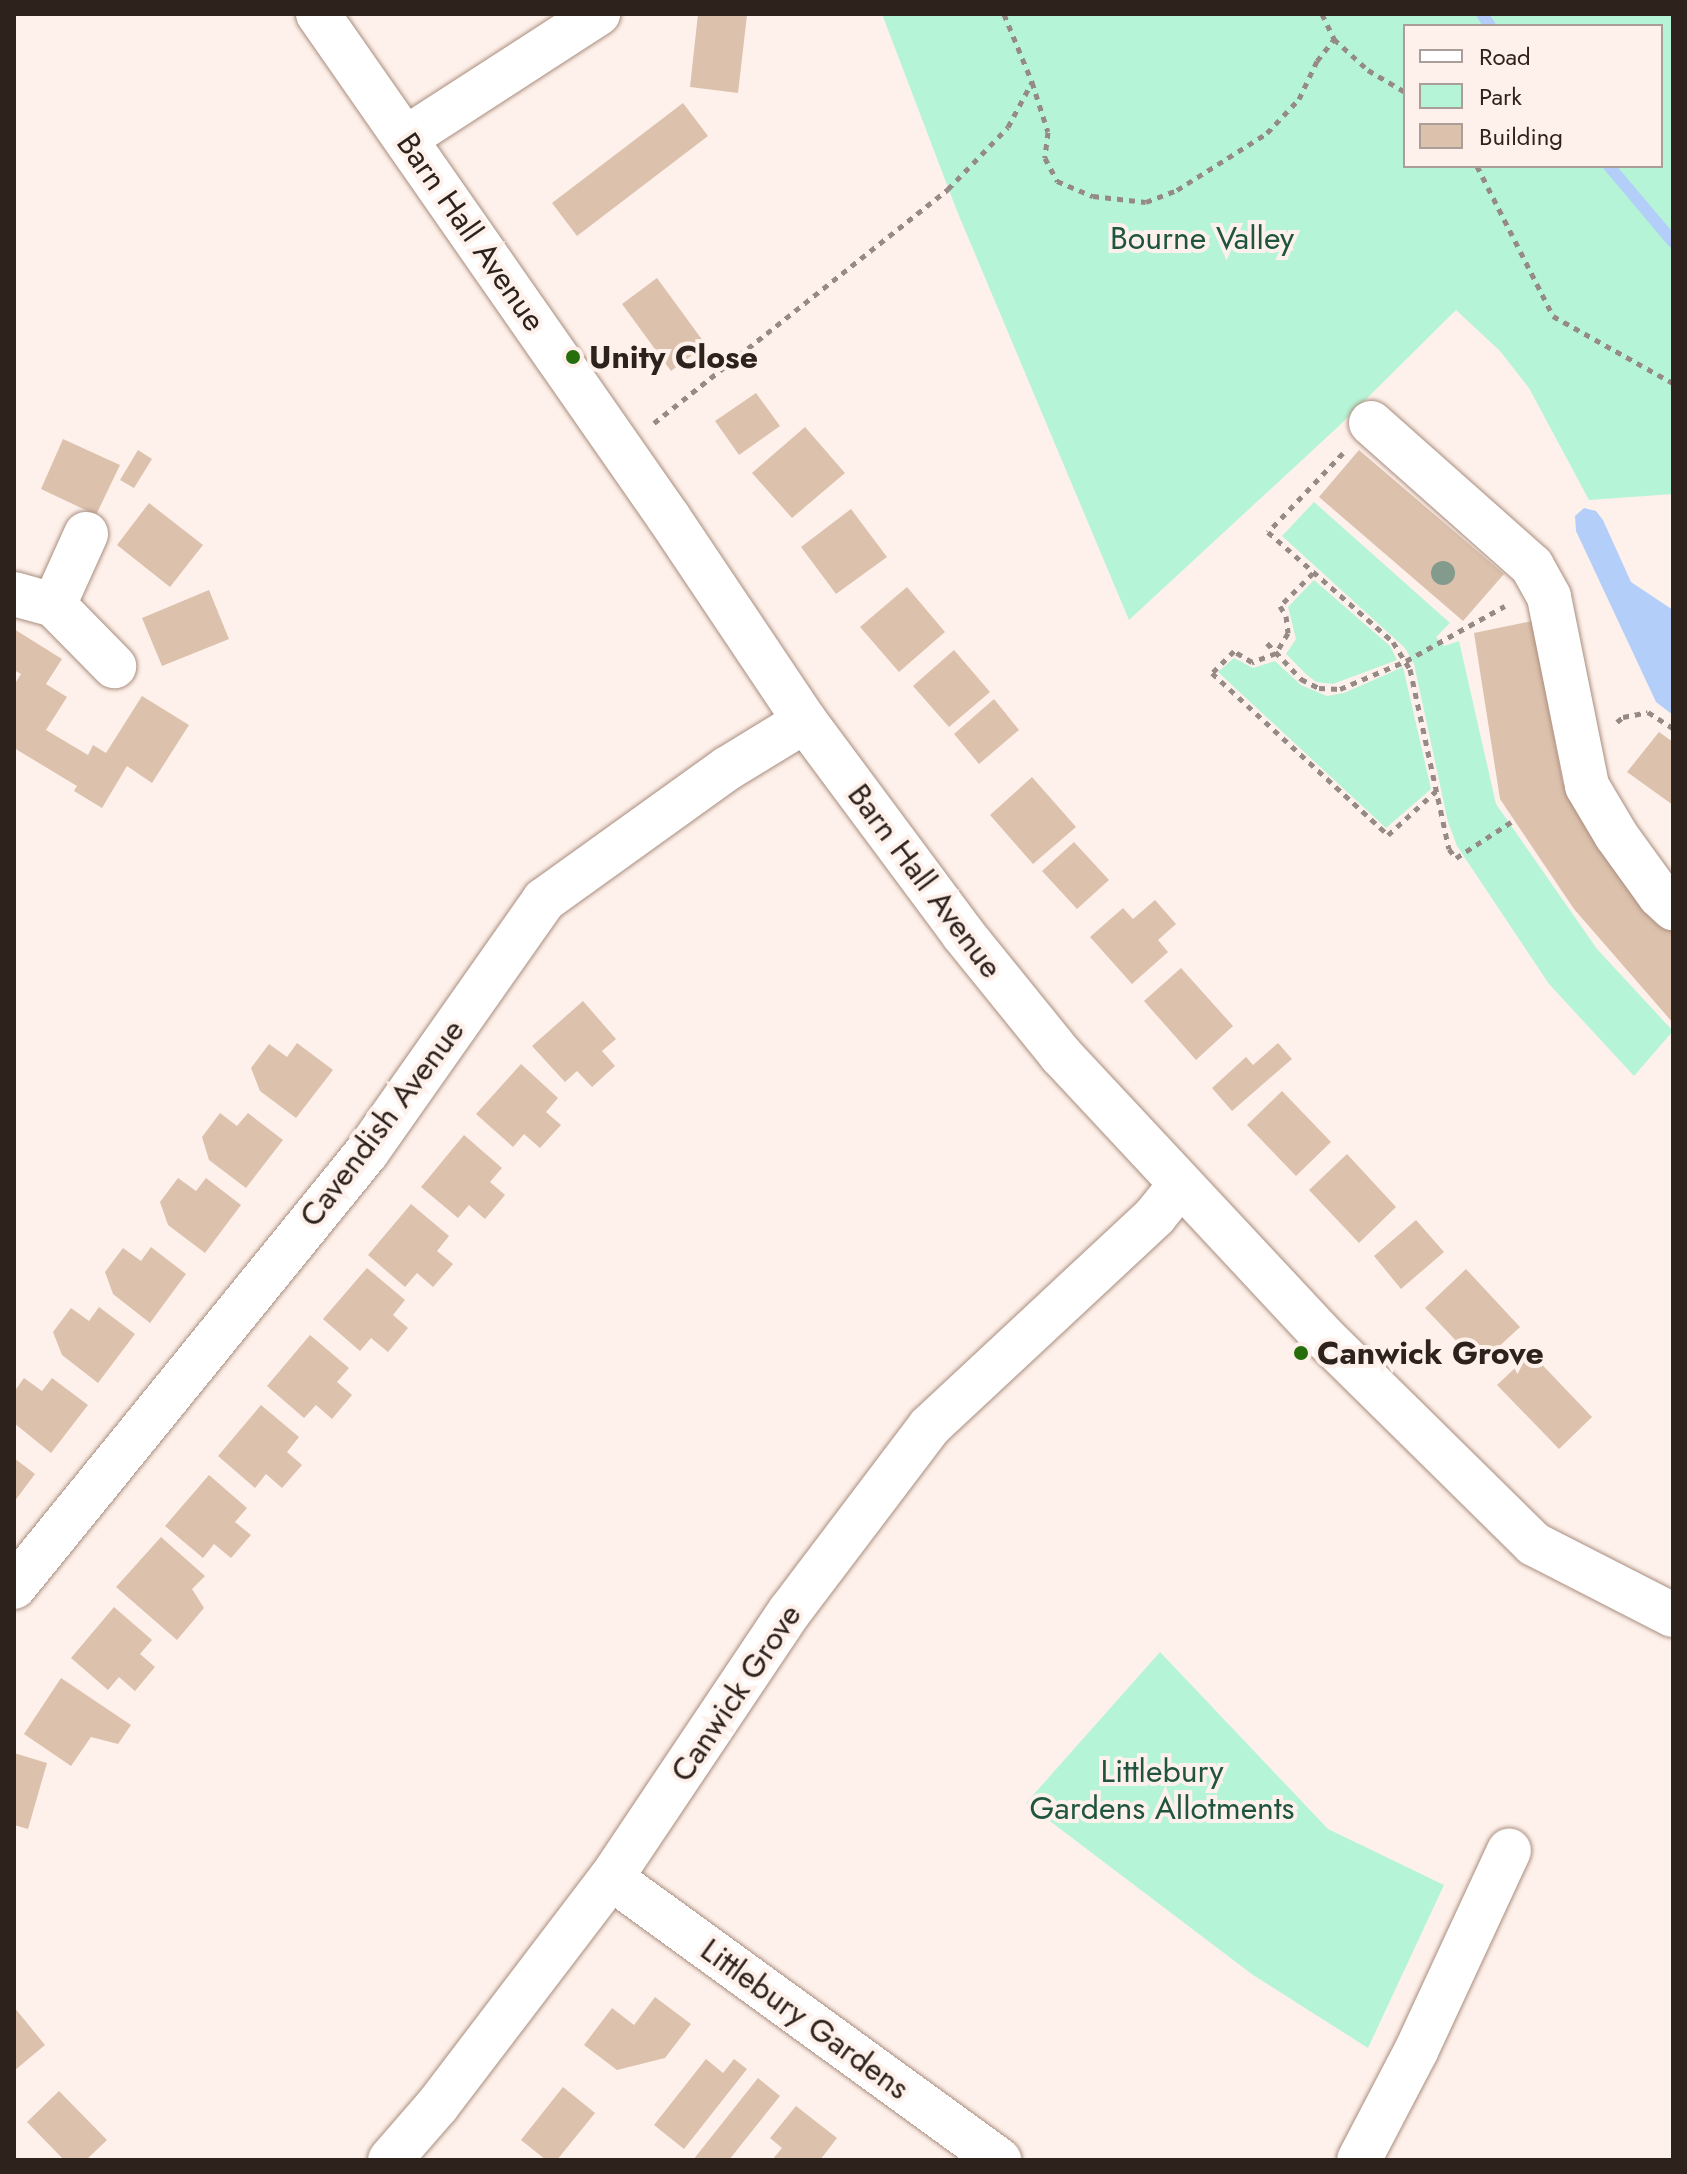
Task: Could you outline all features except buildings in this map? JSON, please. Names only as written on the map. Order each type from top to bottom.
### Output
[{"type":"street","name":"Barn Hall Avenue","points":[[318,14],[621,449],[805,721],[963,934],[1061,1055],[1390,1405],[1534,1544],[1673,1615]]},
{"type":"street","points":[[406,138],[598,14]]},
{"type":"street","points":[[1371,423],[1532,566],[1549,597],[1587,786],[1616,835],[1660,896],[1673,908]]},
{"type":"street","points":[[86,534],[34,599],[114,666]]},
{"type":"street","name":"Cavendish Avenue","points":[[14,1587],[367,1152],[544,900],[728,768],[805,721]]},
{"type":"street","name":"Canwick Grove","points":[[390,2160],[437,2106],[611,1878],[790,1611],[929,1427],[1155,1216],[1180,1185]]},
{"type":"street","points":[[1359,2160],[1416,2051],[1509,1851]]},
{"type":"street","name":"Littlebury Gardens","points":[[611,1878],[999,2160]]},
{"type":"path","points":[[1004,14],[1032,82],[1048,132],[1045,158],[1057,181],[1093,196],[1146,202],[1177,190],[1267,133],[1299,99],[1317,61],[1334,39]]},
{"type":"path","points":[[1322,14],[1334,39],[1368,70],[1403,91]]},
{"type":"path","points":[[621,449],[948,189],[1008,127],[1032,82]]},
{"type":"path","points":[[1478,168],[1553,316],[1673,383]]},
{"type":"path","points":[[1371,423],[1268,532],[1393,642],[1406,661],[1414,682],[1445,838],[1456,858],[1511,822]]},
{"type":"path","points":[[1313,573],[1280,606],[1286,616],[1288,633],[1276,653],[1252,662],[1234,651],[1212,673],[1388,835],[1436,791]]},
{"type":"path","points":[[1267,643],[1301,679],[1319,688],[1340,689],[1406,661],[1543,586]]},
{"type":"path","points":[[1623,717],[1648,712],[1673,728]]},
{"type":"green space","name":"Bourne Valley","points":[[882,14],[1673,14],[1673,494],[1589,500],[1529,388],[1500,351],[1456,310],[1341,424],[1129,620],[957,211]]},
{"type":"green space","points":[[1314,502],[1450,623],[1436,637],[1444,646],[1459,641],[1496,804],[1597,949],[1673,1031],[1634,1076],[1549,984],[1457,846],[1448,822],[1414,664],[1405,648],[1282,536]]},
{"type":"green space","points":[[1314,580],[1390,646],[1397,660],[1333,684],[1316,682],[1306,674],[1286,654],[1296,639],[1288,607]]},
{"type":"green space","points":[[1234,658],[1253,668],[1275,661],[1301,685],[1327,696],[1344,693],[1403,667],[1431,789],[1386,828],[1218,672]]},
{"type":"green space","name":"Littlebury Gardens Allotments","points":[[1160,1652],[1328,1829],[1444,1885],[1368,2048],[1253,1975],[1026,1803]]},
{"type":"water","points":[[1584,508],[1596,511],[1603,520],[1631,582],[1673,610],[1673,715],[1656,702],[1576,531],[1575,516]]},
{"type":"waterway","points":[[1482,14],[1489,24]]},
{"type":"waterway","points":[[1611,168],[1673,242]]},
{"type":"place","name":"Unity Close","points":[[573,357]]},
{"type":"place","name":"Canwick Grove","points":[[1301,1353]]}]
